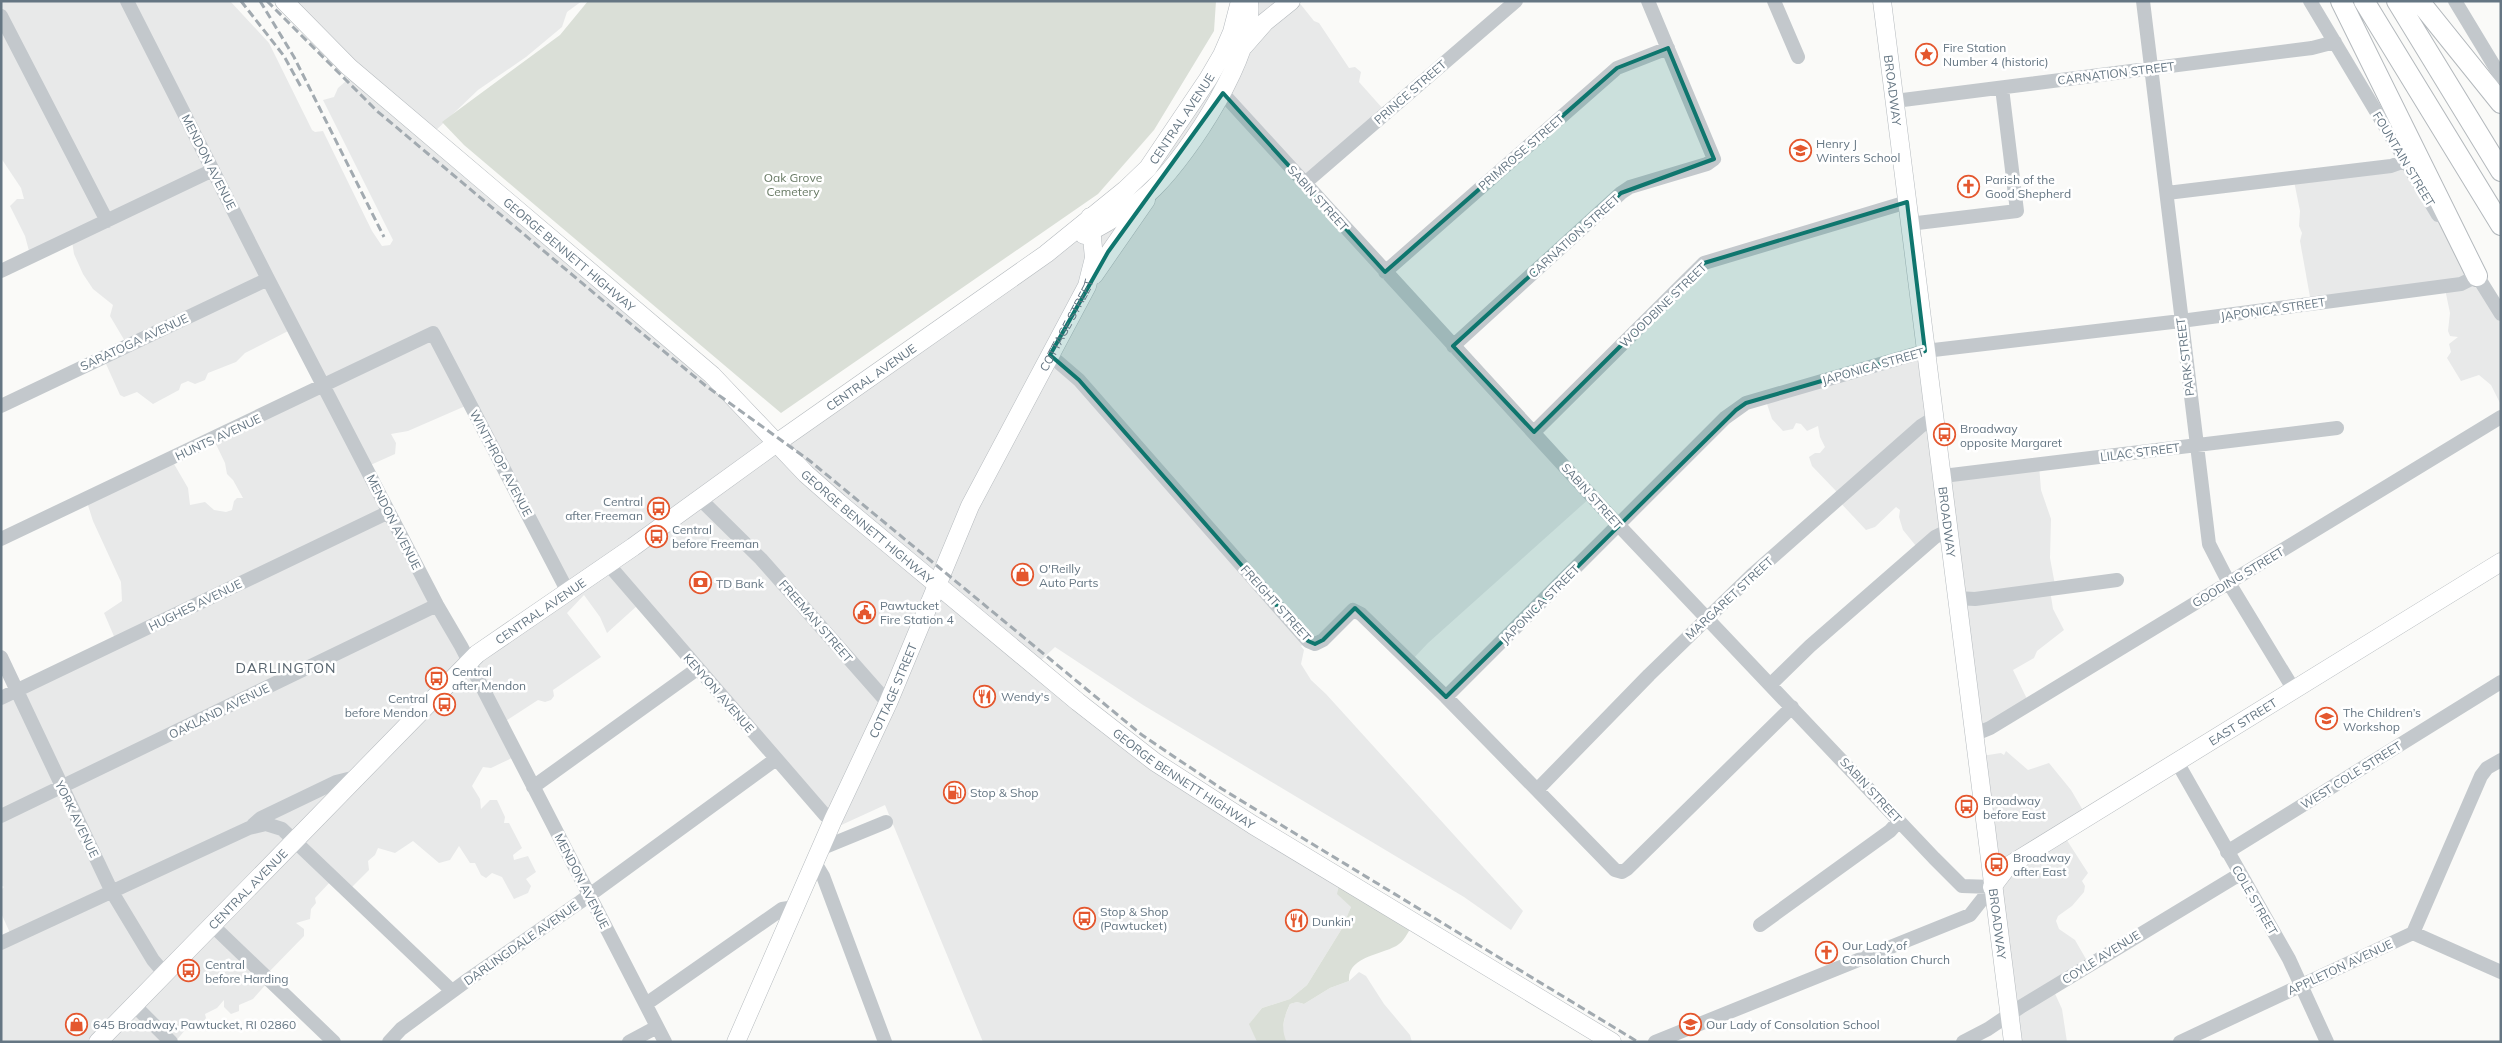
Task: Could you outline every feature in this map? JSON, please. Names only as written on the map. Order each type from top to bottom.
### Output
[{"type":"highway","points":[[2341,1],[2477,276]]},
{"type":"highway","points":[[2364,1],[2501,225]]},
{"type":"highway","points":[[2397,1],[2501,172]]},
{"type":"highway","points":[[2419,1],[2501,103]]},
{"type":"main road","name":"GEORGE BENNETT HIGHWAY","points":[[284,1],[349,67],[712,375],[813,480],[1078,702],[1185,783],[1612,1042]]},
{"type":"main road","points":[[1242,48],[1265,22],[1291,1]]},
{"type":"main road","name":"BROADWAY","points":[[1882,1],[1925,350],[1943,476],[1947,531],[1990,850],[1992,888],[2013,1042]]},
{"type":"main road","name":"CENTRAL AVENUE","points":[[1091,224],[1148,168],[1208,79],[1232,32],[1242,2]]},
{"type":"main road","points":[[1242,2],[1249,19],[1242,48]]},
{"type":"main road","name":"CENTRAL AVENUE","points":[[98,1042],[293,840],[469,662],[494,641],[608,564],[1046,254],[1091,224],[1153,188],[1179,158],[1223,93],[1242,48]]},
{"type":"main road","points":[[1087,286],[1153,188]]},
{"type":"main road","name":"COTTAGE STREET","points":[[736,1042],[817,855],[888,703],[970,506],[1087,286],[1094,258],[1091,224]]},
{"type":"main road","name":"EAST STREET","points":[[1992,888],[2008,866],[2501,562]]},
{"type":"street","name":"MENDON AVENUE","points":[[127,1],[268,279],[590,895],[664,1042]]},
{"type":"street","name":"PRINCE STREET","points":[[1305,184],[1516,1]]},
{"type":"street","points":[[1648,1],[1668,48]]},
{"type":"street","points":[[1774,1],[1798,57]]},
{"type":"street","name":"PARK STREET","points":[[2142,1],[2152,69],[2209,544],[2229,583],[2294,690]]},
{"type":"street","name":"FOUNTAIN STREET","points":[[2310,1],[2405,161],[2501,314]]},
{"type":"street","points":[[2455,1],[2501,77]]},
{"type":"street","points":[[1,16],[106,221]]},
{"type":"street","name":"CARNATION STREET","points":[[1895,101],[2323,47],[2335,42]]},
{"type":"street","name":"CARNATION STREET","points":[[1453,346],[1621,193],[1630,187],[1707,164],[1714,159],[1668,48]]},
{"type":"street","name":"PRIMROSE STREET","points":[[1385,272],[1617,68],[1668,48]]},
{"type":"street","name":"SABIN STREET","points":[[1208,79],[1223,93],[1618,525],[1899,821],[1962,886],[1992,888]]},
{"type":"street","points":[[1909,224],[2017,211],[2002,88]]},
{"type":"street","points":[[2167,193],[2391,166],[2405,161]]},
{"type":"street","points":[[1,271],[213,170]]},
{"type":"street","name":"WOODBINE STREET","points":[[1534,432],[1704,263],[1907,202]]},
{"type":"street","name":"JAPONICA STREET","points":[[1446,697],[1724,418],[1746,403],[1925,350],[2181,321],[2455,284],[2467,282],[2477,276]]},
{"type":"street","name":"SARATOGA AVENUE","points":[[1,406],[268,279]]},
{"type":"street","name":"HUNTS AVENUE","points":[[1,539],[324,387],[434,333]]},
{"type":"street","name":"WINTHROP AVENUE","points":[[434,333],[568,592]]},
{"type":"street","name":"FREIGHT STREET","points":[[1050,355],[1079,380],[1308,641],[1315,644],[1323,640],[1354,610],[1361,614],[1446,697],[1615,870],[1622,872],[1661,838],[1792,707]]},
{"type":"street","name":"GOODING STREET","points":[[1974,735],[1990,728],[2501,417]]},
{"type":"street","name":"MARGARET STREET","points":[[1537,790],[1706,619],[1826,508],[1922,424],[1934,418]]},
{"type":"street","name":"LILAC STREET","points":[[1943,476],[2337,428]]},
{"type":"street","name":"FREEMAN STREET","points":[[699,498],[762,559],[888,703]]},
{"type":"street","name":"HUGHES AVENUE","points":[[1,698],[389,512]]},
{"type":"street","points":[[1770,685],[1810,646],[1938,534],[1947,531]]},
{"type":"street","name":"KENYON AVENUE","points":[[608,564],[825,815],[833,820]]},
{"type":"street","points":[[1956,598],[1974,599],[2117,580]]},
{"type":"street","name":"OAKLAND AVENUE","points":[[1,816],[437,605]]},
{"type":"street","name":"YORK AVENUE","points":[[1,657],[112,892],[153,960],[165,974]]},
{"type":"street","points":[[533,787],[697,669]]},
{"type":"street","name":"WEST COLE STREET","points":[[2227,852],[2501,682]]},
{"type":"street","name":"DARLINGDALE AVENUE","points":[[389,1042],[401,1030],[452,991],[590,895],[776,759]]},
{"type":"street","points":[[2500,761],[2481,776],[2413,933],[2501,972]]},
{"type":"street","name":"COLE STREET","points":[[2177,762],[2289,959],[2327,1042]]},
{"type":"street","points":[[249,828],[261,818],[336,782],[356,778]]},
{"type":"street","points":[[1760,925],[1868,847],[1899,821]]},
{"type":"street","points":[[871,1042],[883,1036],[823,876],[817,855],[886,822]]},
{"type":"street","points":[[1,943],[249,828],[266,824],[282,829],[452,991]]},
{"type":"street","name":"COYLE AVENUE","points":[[1963,1042],[1988,1029],[2009,1014],[2240,874]]},
{"type":"street","points":[[1655,1042],[1970,915],[1992,888]]},
{"type":"street","points":[[646,1004],[782,909],[795,907]]},
{"type":"street","points":[[212,925],[334,1042]]},
{"type":"street","name":"APPLETON AVENUE","points":[[2180,1042],[2413,933]]},
{"type":"street","points":[[134,1006],[172,1042]]},
{"type":"street","points":[[629,1042],[657,1027]]},
{"type":"highlighted area","points":[[1668,48],[1714,159],[1621,193],[1453,346],[1534,432],[1704,263],[1907,202],[1925,351],[1746,403],[1736,410],[1446,697],[1355,608],[1323,640],[1315,644],[1308,641],[1079,380],[1050,355],[1108,252],[1223,93],[1385,272],[1617,68]]},
{"type":"shaded area","points":[[1,1],[230,1],[269,43],[312,130],[315,132],[323,131],[372,231],[382,246],[390,245],[393,240],[323,100],[334,97],[338,88],[354,74],[283,1],[582,1],[567,12],[562,27],[526,57],[478,90],[431,135],[775,436],[1122,192],[1188,100],[1230,22],[1230,1],[1298,1],[1314,21],[1319,23],[1349,68],[1355,67],[1361,72],[1359,82],[1384,110],[1303,180],[1591,497],[1428,643],[1411,661],[1355,610],[1301,646],[1304,650],[1301,664],[1311,680],[1326,694],[1523,911],[1511,930],[1464,897],[1143,705],[1055,647],[1037,664],[1084,707],[1341,877],[1351,907],[1341,930],[1307,985],[1290,999],[1262,1008],[1250,1023],[1257,1042],[983,1042],[885,805],[826,832],[829,820],[638,605],[607,633],[600,617],[584,595],[567,613],[601,657],[553,690],[554,696],[551,700],[545,702],[538,700],[501,724],[516,756],[491,768],[483,767],[472,786],[480,799],[481,809],[490,800],[497,800],[505,817],[504,823],[509,823],[522,848],[513,855],[514,860],[528,856],[536,872],[526,879],[531,886],[528,893],[514,899],[502,877],[492,873],[486,878],[481,875],[475,863],[470,863],[459,846],[450,860],[439,863],[413,841],[395,853],[378,848],[375,855],[368,861],[369,870],[348,891],[331,881],[315,898],[316,903],[311,909],[310,919],[296,923],[304,929],[304,936],[266,975],[268,982],[253,999],[239,1005],[239,1011],[231,1014],[224,1007],[224,1000],[217,1008],[205,1014],[206,1018],[201,1025],[191,1023],[175,1042],[1,1042],[1,940],[11,935],[1,913],[1,890],[4,887],[1,885],[1,697],[116,641],[104,613],[122,601],[121,582],[93,521],[86,499],[170,457],[188,488],[190,505],[205,502],[214,510],[226,512],[232,510],[234,501],[237,498],[243,498],[233,480],[227,474],[225,463],[213,438],[321,385],[292,329],[245,353],[236,362],[208,373],[205,380],[195,384],[188,381],[181,384],[179,390],[153,404],[137,392],[124,397],[120,395],[102,355],[126,343],[110,316],[113,305],[93,289],[83,274],[74,254],[71,235],[29,251],[25,236],[10,206],[17,199],[24,199],[21,188],[1,158]],"holes":[[[470,404],[563,588],[466,659],[366,467],[395,454],[396,443],[391,434],[408,431]]]},
{"type":"shaded area","points":[[2399,158],[2501,321],[2501,405],[2491,385],[2479,375],[2461,381],[2447,358],[2451,352],[2449,344],[2458,337],[2450,336],[2448,331],[2450,313],[2444,284],[2311,300],[2300,241],[2302,233],[2299,226],[2300,211],[2293,176]]},
{"type":"shaded area","points":[[1921,347],[1940,473],[2039,465],[2041,490],[2051,519],[2050,558],[2055,585],[2050,590],[2053,609],[2064,630],[2037,651],[2034,658],[2013,670],[2027,699],[1972,733],[1948,533],[1916,546],[1903,530],[1899,517],[1900,510],[1896,507],[1875,527],[1866,530],[1835,497],[1836,491],[1812,466],[1809,457],[1815,453],[1820,453],[1825,447],[1820,437],[1818,426],[1807,431],[1801,424],[1796,423],[1793,429],[1783,431],[1772,419],[1764,395]]},
{"type":"shaded area","points":[[2006,751],[2028,770],[2049,763],[2071,790],[2084,812],[2061,831],[2088,873],[2082,881],[2085,886],[2084,892],[2072,906],[2058,916],[2056,921],[2059,929],[2075,940],[2086,959],[2051,985],[2062,1009],[2067,1042],[2013,1042],[1975,757],[2001,753],[2004,755]]},
{"type":"shaded area","points":[[1359,972],[1366,976],[1384,1004],[1410,1035],[1412,1042],[1287,1042],[1282,1033],[1285,1016],[1290,1004],[1297,1002],[1304,1004],[1330,988],[1349,981]]},
{"type":"green space","name":"Oak Grove Cemetery","points":[[588,1],[1216,1],[1214,31],[1154,130],[1098,194],[781,413],[464,145],[442,122],[560,35]]},
{"type":"green space","points":[[1341,877],[1413,924],[1399,944],[1368,957],[1354,966],[1350,972],[1349,981],[1330,988],[1304,1004],[1297,1002],[1290,1004],[1284,1023],[1287,1042],[1257,1042],[1249,1024],[1262,1008],[1290,999],[1307,985],[1341,930],[1351,907],[1337,894]]},
{"type":"railway","points":[[241,1],[284,56],[301,87]]},
{"type":"railway","points":[[260,1],[294,57],[384,237]]},
{"type":"railway","points":[[267,1],[377,111],[638,330],[706,386],[810,461],[1142,735],[1222,789],[1638,1042]]},
{"type":"place","name":"Fire Station Number 4 (historic)","points":[[1927,54]]},
{"type":"place","name":"Henry J Winters School","points":[[1800,150]]},
{"type":"place","name":"Parish of the Good Shepherd","points":[[1969,186]]},
{"type":"place","name":"Broadway opposite Margaret","points":[[1944,435]]},
{"type":"place","name":"Central after Freeman","points":[[659,508]]},
{"type":"place","name":"Central before Freeman","points":[[656,536]]},
{"type":"place","name":"O'Reilly Auto Parts","points":[[1023,575]]},
{"type":"place","name":"TD Bank","points":[[700,583]]},
{"type":"place","name":"Pawtucket Fire Station 4","points":[[864,612]]},
{"type":"place","name":"Central after Mendon","points":[[436,678]]},
{"type":"place","name":"Wendy's","points":[[985,696]]},
{"type":"place","name":"Central before Mendon","points":[[444,705]]},
{"type":"place","name":"The Children’s Workshop","points":[[2327,719]]},
{"type":"place","name":"Stop & Shop","points":[[954,792]]},
{"type":"place","name":"Broadway before East","points":[[1967,807]]},
{"type":"place","name":"Broadway after East","points":[[1997,864]]},
{"type":"place","name":"Stop & Shop (Pawtucket)","points":[[1084,918]]},
{"type":"place","name":"Dunkin'","points":[[1296,921]]},
{"type":"place","name":"Our Lady of Consolation Church","points":[[1826,952]]},
{"type":"place","name":"Central before Harding","points":[[189,971]]},
{"type":"place","name":"645 Broadway, Pawtucket, RI 02860","points":[[77,1024]]},
{"type":"place","name":"Our Lady of Consolation School","points":[[1690,1024]]},
{"type":"district","name":"DARLINGTON","points":[[286,668]]}]
